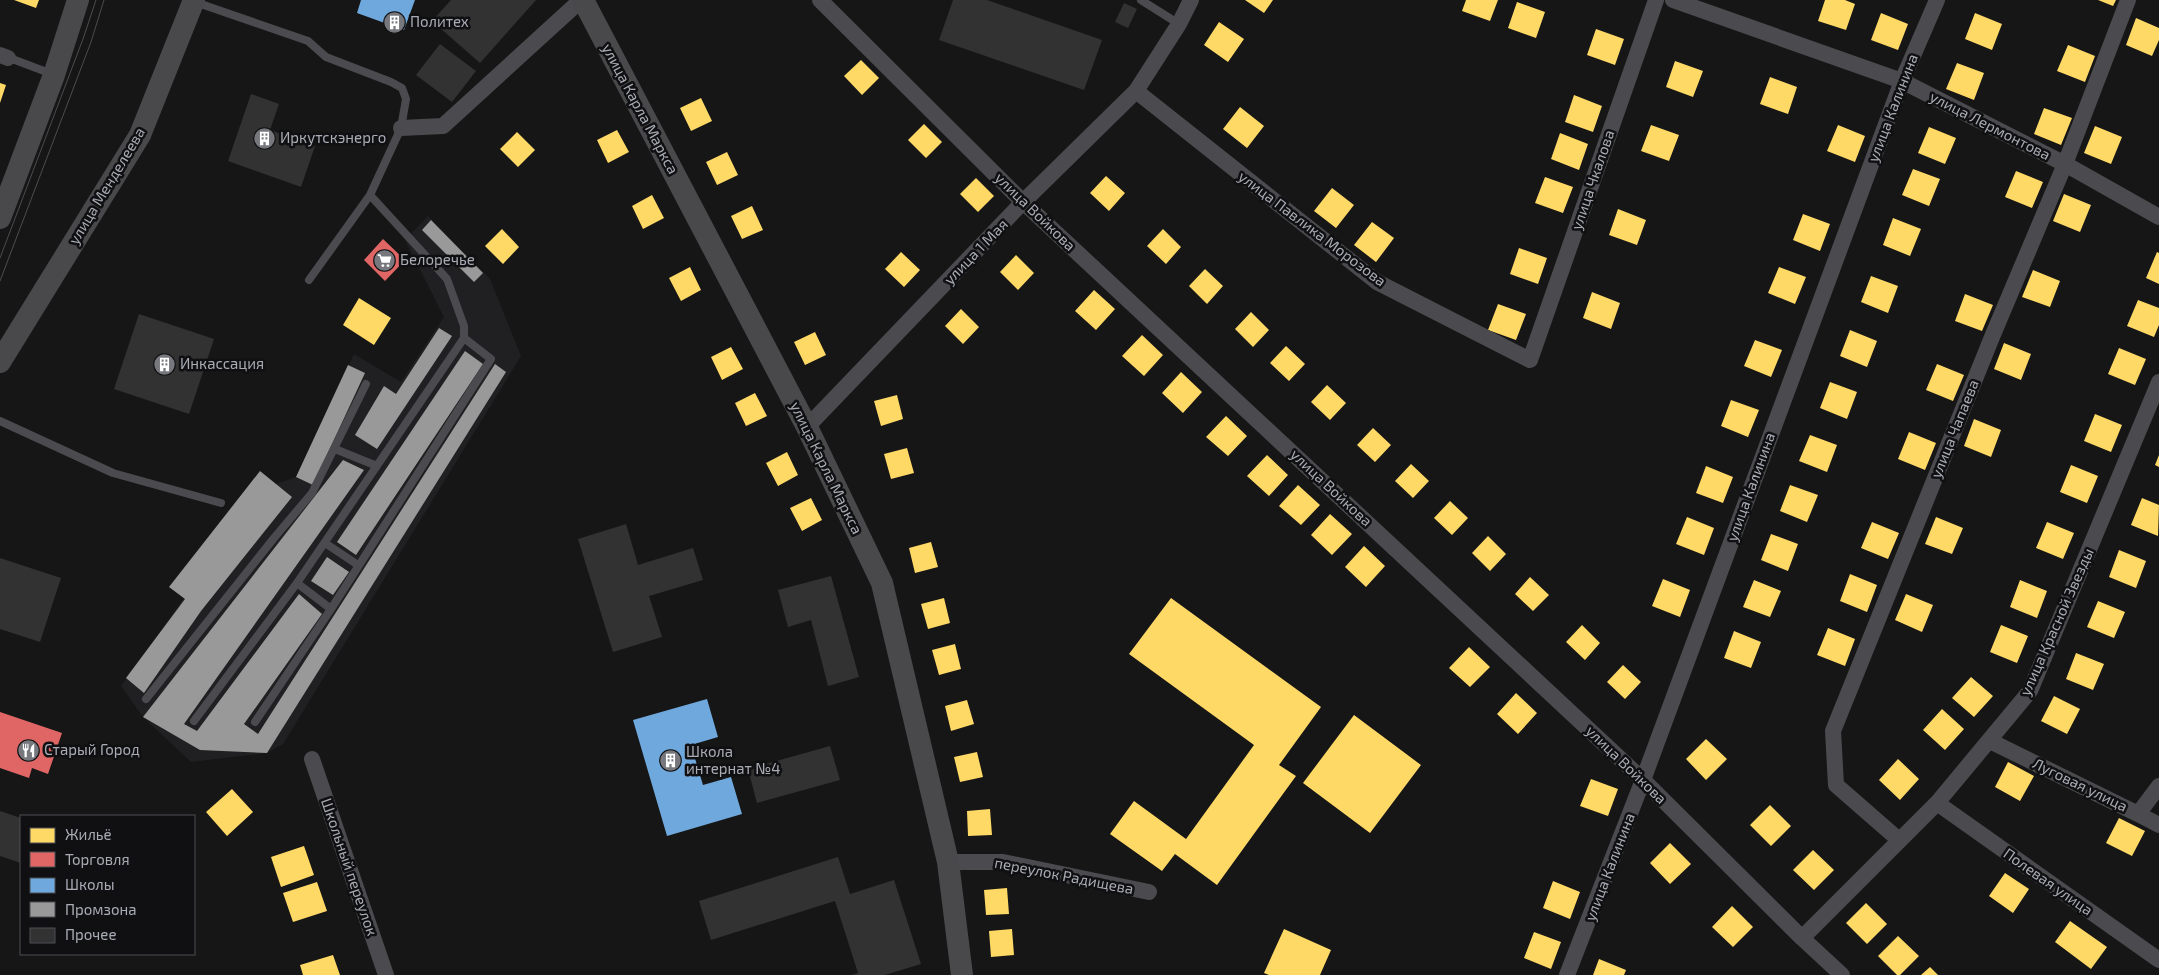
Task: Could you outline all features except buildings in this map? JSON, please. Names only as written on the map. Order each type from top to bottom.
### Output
[{"type":"street","points":[[0,218],[54,75],[78,0]]},
{"type":"street","points":[[401,128],[443,126],[582,0]]},
{"type":"street","name":"улица Карла Маркса","points":[[582,0],[807,427],[882,583],[948,862],[962,975]]},
{"type":"street","name":"улица Войкова","points":[[820,0],[1024,202],[1643,780],[1802,938],[1842,975]]},
{"type":"street","name":"улица 1 Мая","points":[[807,427],[1024,202],[1136,90],[1179,24],[1191,0]]},
{"type":"street","name":"улица Чкалова","points":[[1530,360],[1656,0]]},
{"type":"street","name":"улица Лермонтова","points":[[1673,0],[1902,81],[2065,164],[2159,217]]},
{"type":"street","name":"улица Калинина","points":[[1567,975],[1643,780],[1902,81],[1936,0]]},
{"type":"street","name":"улица Чапаева","points":[[1899,840],[1836,785],[1833,731],[1985,355],[2065,164],[2128,0]]},
{"type":"street","name":"улица Менделеева","points":[[0,362],[140,135],[194,1]]},
{"type":"street","name":"улица Павлика Морозова","points":[[1136,90],[1377,282],[1530,360]]},
{"type":"street","name":"улица Красной Звезды","points":[[1802,938],[1937,803],[2030,691],[2159,382]]},
{"type":"street","name":"Луговая улица","points":[[1990,741],[2138,814],[2159,786]]},
{"type":"street","name":"Школьный переулок","points":[[312,758],[386,975]]},
{"type":"street","name":"Полевая улица","points":[[1937,803],[2159,960]]},
{"type":"street","points":[[2138,814],[2159,825]]},
{"type":"street","name":"переулок Радищева","points":[[948,862],[1003,862],[1149,892]]},
{"type":"lane","points":[[1141,0],[1179,24]]},
{"type":"lane","points":[[194,1],[308,41],[326,57],[402,88],[406,99],[401,128],[370,196],[309,280]]},
{"type":"lane","points":[[3,56],[54,75]]},
{"type":"lane","points":[[194,721],[298,583],[464,338],[464,326],[447,279],[370,196]]},
{"type":"lane","points":[[255,722],[492,359],[464,338]]},
{"type":"lane","points":[[146,699],[312,493],[366,384]]},
{"type":"lane","points":[[0,421],[112,473],[221,504]]},
{"type":"lane","points":[[335,449],[377,466]]},
{"type":"lane","points":[[325,543],[358,565]]},
{"type":"lane","points":[[298,583],[330,609]]},
{"type":"shaded area","points":[[428,216],[490,279],[521,356],[283,744],[267,753],[191,762],[143,717],[121,686],[184,598],[276,484],[296,477],[354,354],[401,382],[444,317],[405,240]]},
{"type":"tram line","points":[[0,258],[96,0]]},
{"type":"tram line","points":[[0,281],[91,42],[104,0]]},
{"type":"place","name":"Политех","points":[[394,22]]},
{"type":"place","name":"Иркутскэнерго","points":[[264,138]]},
{"type":"place","name":"Белоречье","points":[[384,260]]},
{"type":"place","name":"Инкассация","points":[[164,364]]},
{"type":"place","name":"Старый Город","points":[[28,750]]},
{"type":"place","name":"Школа интернат №4","points":[[670,761]]}]
